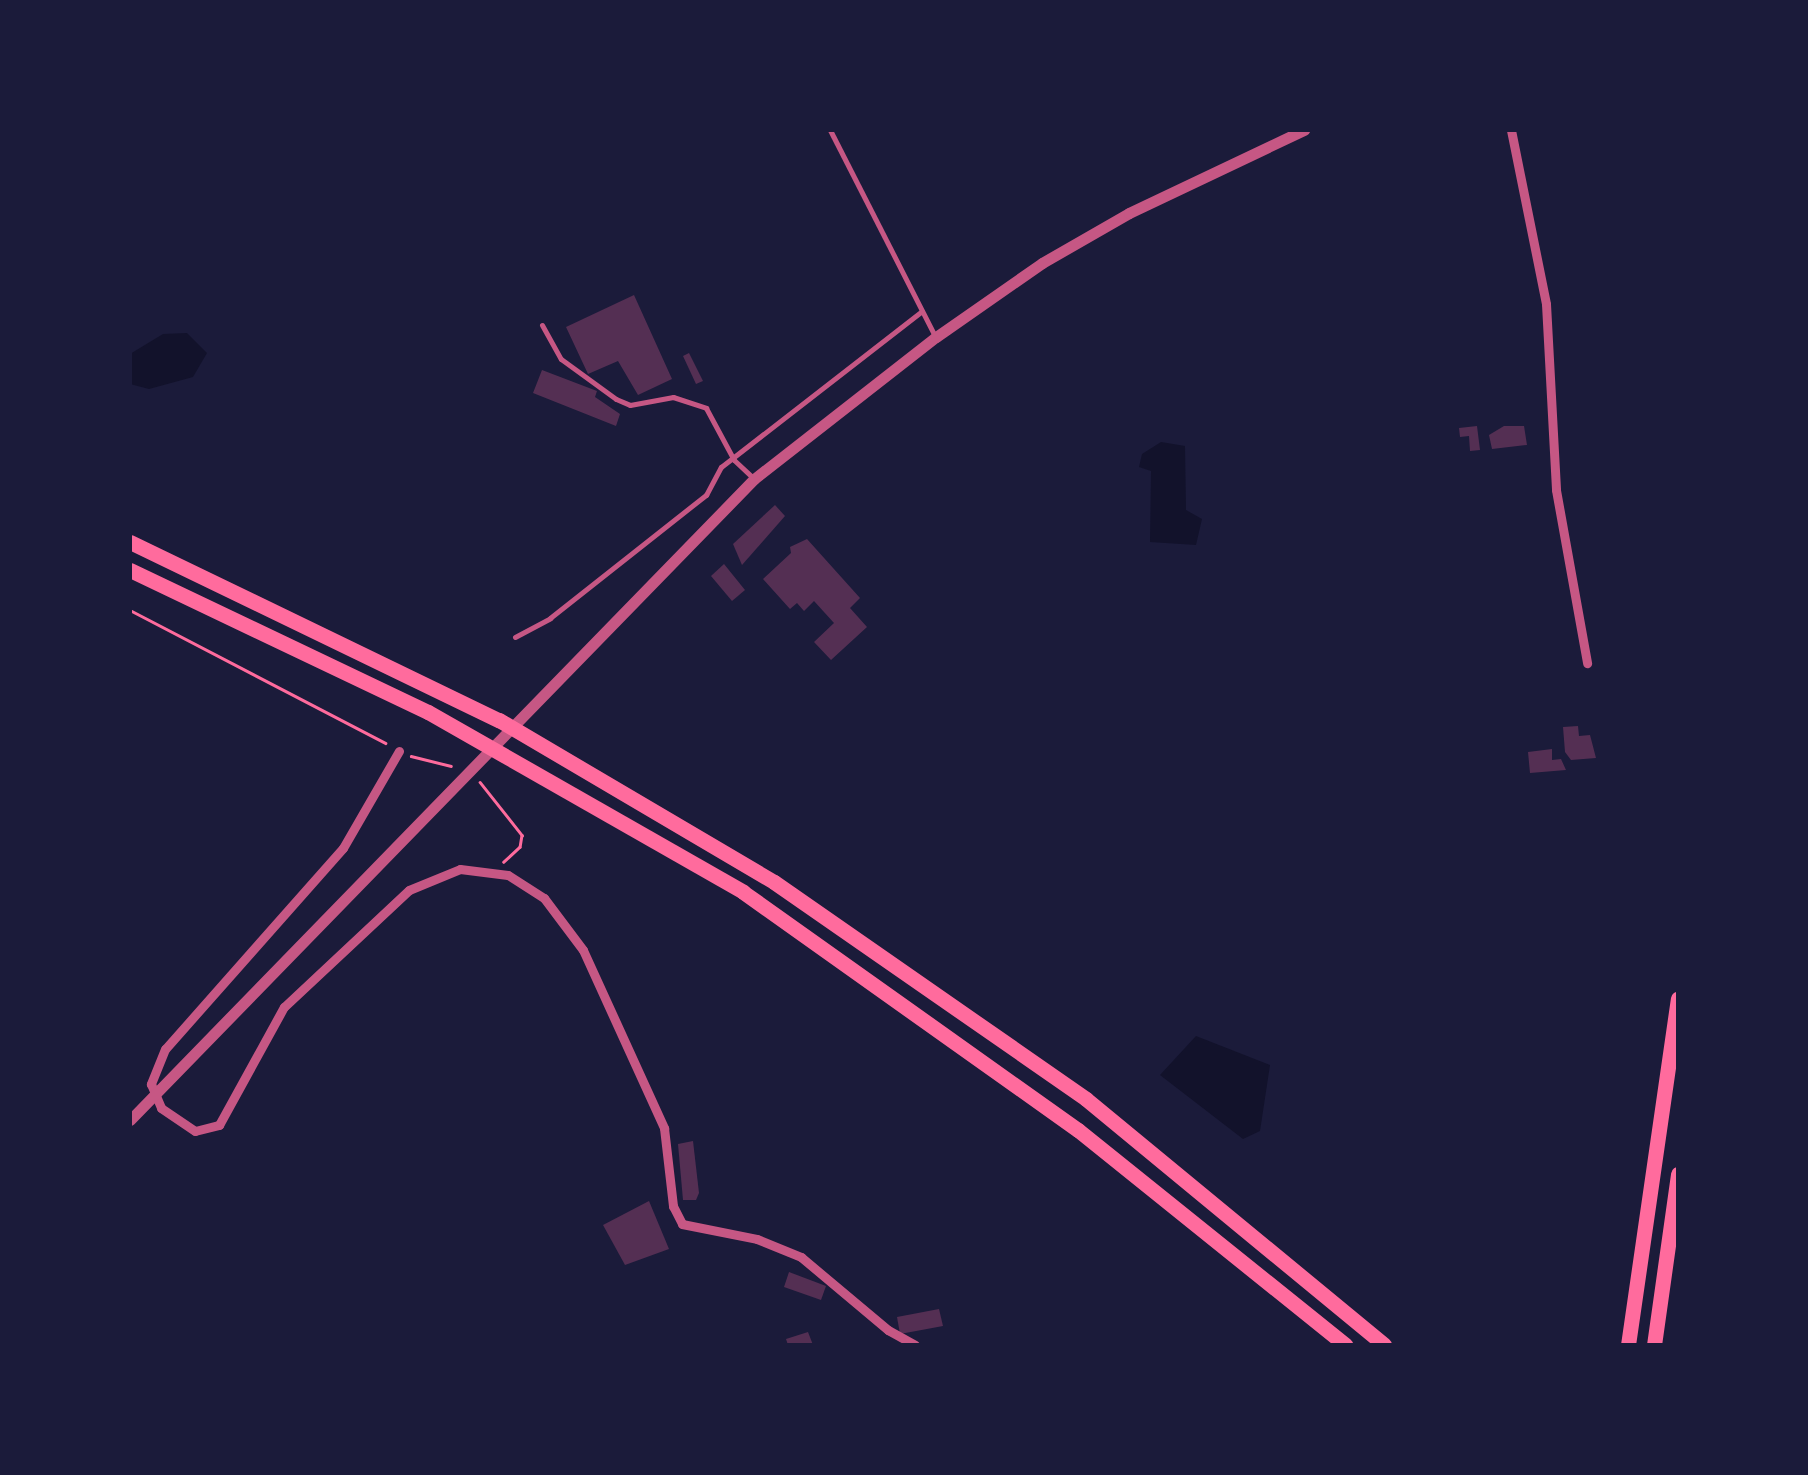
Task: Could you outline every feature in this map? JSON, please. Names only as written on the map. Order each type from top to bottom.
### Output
[{"type":"highway","points":[[130,542],[499,720],[774,882],[1086,1099],[1386,1345]]},
{"type":"highway","points":[[130,570],[428,712],[743,892],[1078,1130],[1345,1345]]},
{"type":"highway","points":[[1628,1345],[1678,999]]},
{"type":"highway","points":[[1654,1345],[1678,1174]]},
{"type":"highway","points":[[1619,1345],[1632,1320]]},
{"type":"street","points":[[130,1120],[754,479],[936,337],[1129,213],[1304,130]]},
{"type":"street","points":[[1511,130],[1546,304],[1556,490],[1586,663]]},
{"type":"street","points":[[399,750],[343,848],[165,1049],[151,1084],[154,1096],[183,1127],[219,1125],[284,1008],[409,890],[442,872],[495,871],[544,898],[583,950],[664,1128],[673,1206],[682,1224],[757,1239],[801,1257],[888,1330],[915,1345]]},
{"type":"lane","points":[[830,130],[936,337]]},
{"type":"lane","points":[[514,637],[550,618],[706,495],[722,467],[922,312]]},
{"type":"lane","points":[[542,325],[561,359],[616,399],[630,404],[673,397],[706,408],[734,460],[754,479]]},
{"type":"path","points":[[130,610],[399,750],[452,766]]},
{"type":"path","points":[[484,786],[522,835],[520,847],[495,871]]},
{"type":"shaded area","points":[[187,333],[207,353],[193,377],[149,389],[130,384],[130,354],[163,334]]},
{"type":"shaded area","points":[[1161,442],[1185,446],[1186,510],[1202,519],[1196,545],[1150,542],[1151,471],[1139,467],[1142,454]]},
{"type":"shaded area","points":[[1196,1036],[1270,1065],[1260,1131],[1243,1139],[1160,1075]]},
{"type":"building","points":[[634,295],[672,379],[638,395],[618,361],[588,374],[566,327]]},
{"type":"building","points":[[689,353],[703,381],[696,384],[683,356]]},
{"type":"building","points":[[542,370],[597,391],[595,397],[620,414],[616,426],[533,393]]},
{"type":"building","points":[[1477,426],[1480,450],[1470,451],[1469,436],[1460,437],[1459,428]]},
{"type":"building","points":[[1504,426],[1524,426],[1527,445],[1492,449],[1489,435]]},
{"type":"building","points":[[775,505],[785,516],[742,565],[733,544]]},
{"type":"building","points":[[807,539],[860,598],[850,608],[867,627],[831,660],[814,642],[834,623],[814,601],[804,611],[797,603],[790,609],[763,579],[791,553],[790,547]]},
{"type":"building","points":[[724,564],[745,590],[732,601],[711,576]]},
{"type":"building","points":[[1578,726],[1579,736],[1590,735],[1596,758],[1571,760],[1565,752],[1563,727]]},
{"type":"building","points":[[1552,749],[1552,760],[1561,759],[1566,770],[1530,773],[1528,752]]},
{"type":"building","points":[[693,1141],[699,1193],[696,1200],[683,1200],[678,1144]]},
{"type":"building","points":[[649,1201],[669,1249],[625,1265],[603,1225]]},
{"type":"building","points":[[789,1272],[826,1286],[821,1300],[784,1287]]},
{"type":"building","points":[[939,1309],[943,1326],[900,1334],[897,1317]]},
{"type":"building","points":[[808,1332],[813,1345],[788,1345],[786,1339]]}]
